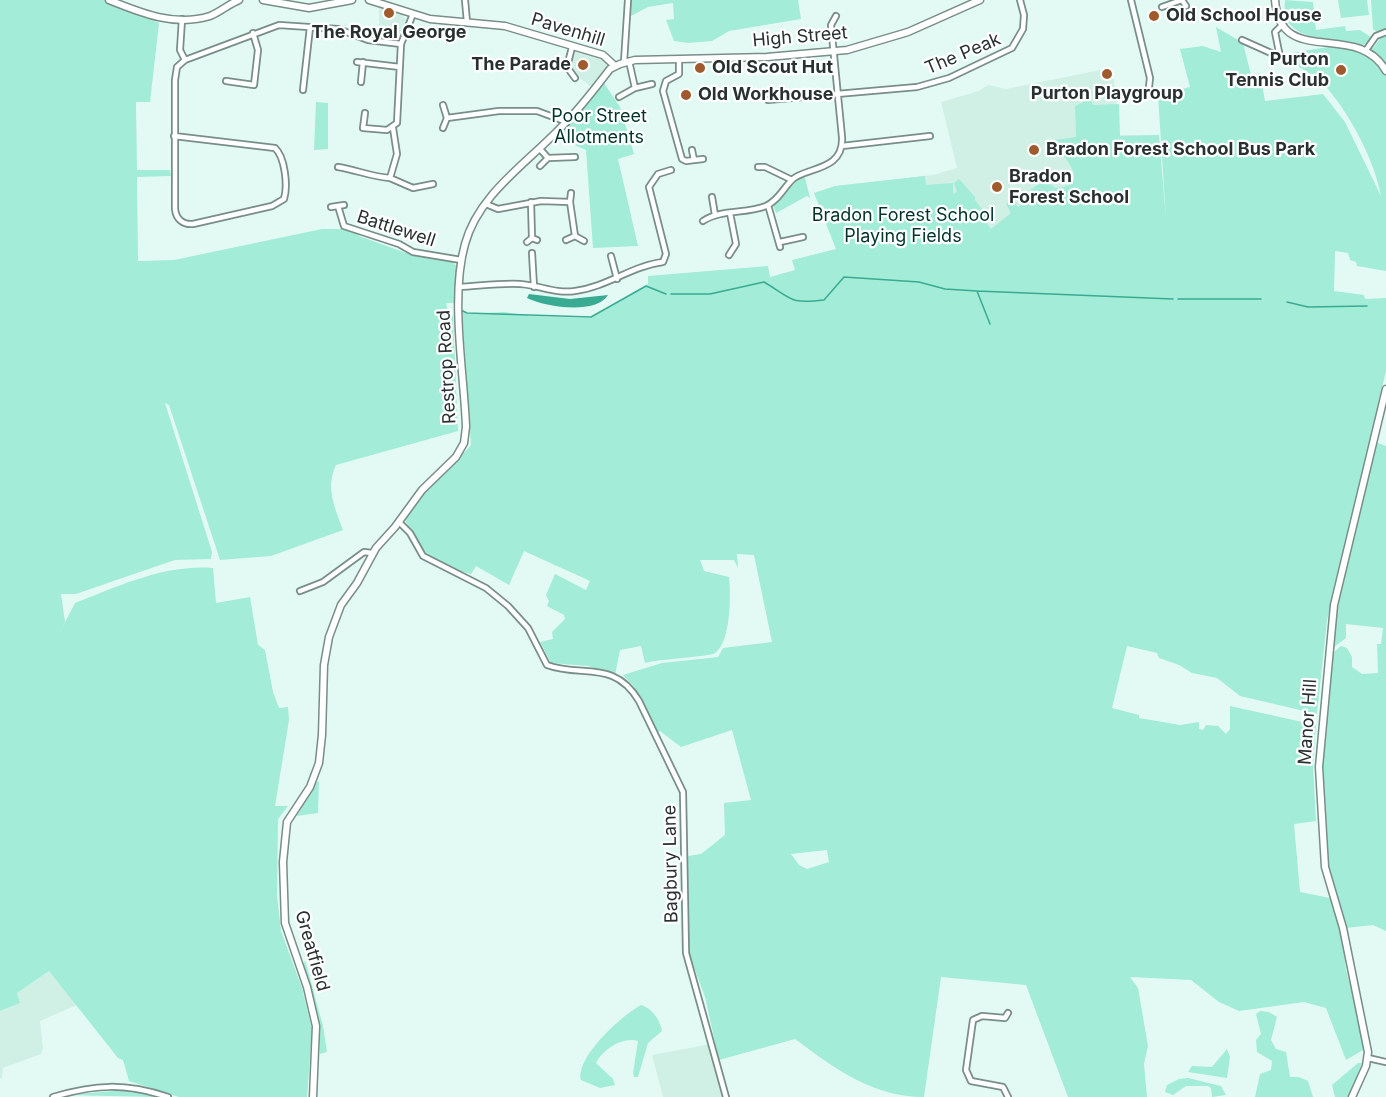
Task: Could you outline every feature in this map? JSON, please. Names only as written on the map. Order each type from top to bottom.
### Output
[{"type":"street","points":[[109,0],[127,3],[156,18],[182,19],[212,15],[239,0]]},
{"type":"street","points":[[263,0],[309,8],[352,0]]},
{"type":"street","name":"Pavenhill","points":[[369,0],[439,20],[505,26],[603,56],[615,66]]},
{"type":"street","points":[[465,0],[467,22]]},
{"type":"street","points":[[628,0],[626,62],[635,88]]},
{"type":"street","name":"High Street","points":[[615,66],[626,62],[834,52],[908,32],[980,0]]},
{"type":"street","name":"The Peak","points":[[768,100],[927,85],[1004,54],[1016,44],[1023,29],[1024,15],[1020,0]]},
{"type":"street","points":[[1131,0],[1150,78],[1149,87]]},
{"type":"street","points":[[1162,7],[1182,0],[1186,6]]},
{"type":"street","points":[[1275,0],[1283,24],[1295,36],[1308,42],[1350,44],[1366,50],[1386,71]]},
{"type":"street","points":[[390,178],[397,154],[393,128],[399,119],[402,44],[413,14]]},
{"type":"street","points":[[836,16],[830,19],[842,146]]},
{"type":"street","points":[[182,19],[180,50],[185,60]]},
{"type":"street","points":[[1242,40],[1280,57],[1275,32],[1283,24]]},
{"type":"street","points":[[174,136],[275,148],[283,164],[286,191],[284,198],[272,206],[197,223],[184,223],[177,217],[174,136],[175,75],[178,65],[185,60],[253,33],[279,25],[338,29],[368,40],[402,44]]},
{"type":"street","points":[[303,90],[310,27]]},
{"type":"street","points":[[1366,50],[1376,36],[1386,32]]},
{"type":"street","points":[[253,33],[258,50],[254,85]]},
{"type":"street","points":[[567,80],[573,76],[567,67],[572,46]]},
{"type":"street","points":[[679,60],[679,74],[666,81],[663,91],[682,159],[703,159]]},
{"type":"street","points":[[361,82],[360,62],[400,67]]},
{"type":"street","name":"Restrop Road","points":[[323,678],[326,651],[337,613],[372,553],[399,522],[422,490],[456,458],[464,443],[466,427],[459,287],[461,260],[468,236],[486,204],[567,122],[615,66]]},
{"type":"street","points":[[226,81],[263,86]]},
{"type":"street","points":[[619,97],[635,88],[652,84]]},
{"type":"street","points":[[443,105],[447,118],[443,128]]},
{"type":"street","points":[[447,118],[499,111],[537,111],[567,122]]},
{"type":"street","points":[[365,113],[363,128],[383,130],[393,128]]},
{"type":"street","points":[[703,221],[715,215],[768,205],[792,180],[823,168],[842,146],[930,136]]},
{"type":"street","points":[[540,149],[548,158]]},
{"type":"street","points":[[692,150],[694,160]]},
{"type":"street","points":[[540,166],[548,158],[575,157]]},
{"type":"street","points":[[758,167],[765,167],[792,180]]},
{"type":"street","points":[[341,169],[358,170],[372,177],[390,178],[413,188],[428,188],[433,184]]},
{"type":"street","points":[[459,287],[511,284],[534,286],[551,292],[573,292],[617,279],[639,267],[663,262],[666,258],[649,187],[658,174],[671,170]]},
{"type":"street","points":[[571,193],[570,202],[575,236]]},
{"type":"street","points":[[712,197],[715,215]]},
{"type":"street","points":[[486,204],[498,209],[531,202],[570,202]]},
{"type":"street","points":[[527,242],[534,239],[531,202]]},
{"type":"street","name":"Battlewell","points":[[331,207],[344,205]]},
{"type":"street","points":[[768,205],[780,244],[803,237]]},
{"type":"street","name":"Battlewell","points":[[338,206],[344,226],[399,244],[413,252],[461,260]]},
{"type":"street","points":[[729,255],[736,244],[730,213]]},
{"type":"street","points":[[566,240],[575,236]]},
{"type":"street","points":[[575,236],[584,241]]},
{"type":"street","points":[[532,254],[534,286]]},
{"type":"street","points":[[611,256],[617,279]]},
{"type":"street","name":"Manor Hill","points":[[1368,1058],[1344,928],[1325,867],[1319,767],[1334,604],[1386,389]]},
{"type":"street","name":"Bagbury Lane","points":[[399,522],[410,533],[423,556],[486,588],[508,606],[528,628],[547,665],[608,675],[631,688],[639,701],[683,792],[686,953],[726,1097]]},
{"type":"street","points":[[300,591],[323,582],[364,552],[372,553]]},
{"type":"street","name":"Greatfield","points":[[313,1097],[316,1026],[307,987],[285,923],[283,862],[287,822],[310,787],[317,770],[323,727],[323,678]]},
{"type":"street","points":[[1007,1018],[981,1016],[973,1020],[966,1081],[1002,1087],[1008,1097]]},
{"type":"street","points":[[1352,1097],[1368,1058],[1386,1062]]},
{"type":"street","points":[[53,1097],[82,1089],[125,1086],[146,1089],[168,1097]]},
{"type":"shaded area","points":[[379,5],[399,11],[406,20],[397,39],[379,39]]},
{"type":"shaded area","points":[[576,50],[606,61],[607,69],[592,87],[570,71],[569,65]]},
{"type":"shaded area","name":"Bradon Forest School","points":[[1100,70],[1102,80],[1114,79],[1120,135],[1159,135],[1164,221],[837,249],[814,193],[835,186],[933,175],[957,168],[941,102],[979,91],[988,85],[1006,89]]},
{"type":"shaded area","points":[[529,294],[570,299],[608,295],[593,305],[570,307],[535,301],[527,298]]},
{"type":"shaded area","points":[[49,971],[77,1005],[40,1021],[43,1048],[41,1054],[3,1068],[2,1078],[0,1078],[0,1011],[20,1003],[17,993]]},
{"type":"shaded area","points":[[711,1044],[723,1097],[663,1097],[652,1055]]},
{"type":"green space","points":[[0,0],[103,0],[159,23],[150,102],[136,102],[137,170],[170,170],[171,176],[137,177],[138,261],[174,260],[322,229],[350,229],[358,232],[359,236],[406,253],[452,262],[457,266],[454,303],[446,303],[449,315],[453,316],[458,431],[336,465],[331,490],[343,530],[271,556],[220,560],[169,405],[165,403],[212,552],[211,559],[175,560],[76,594],[61,594],[65,622],[58,636],[75,603],[125,583],[177,569],[213,568],[216,603],[250,597],[258,645],[265,650],[273,692],[279,708],[288,707],[289,720],[275,806],[288,806],[278,819],[277,895],[281,931],[302,988],[312,1029],[307,1097],[179,1097],[129,1081],[123,1060],[118,1058],[49,971],[17,993],[20,1003],[0,1011]]},
{"type":"green space","points":[[630,0],[798,0],[801,19],[729,31],[712,41],[688,43],[674,41],[666,20],[674,19],[673,3],[648,7],[629,17]]},
{"type":"green space","points":[[1285,0],[1313,2],[1316,30],[1345,26],[1346,31],[1360,30],[1371,37],[1372,41],[1362,45],[1309,36],[1299,32],[1284,16]]},
{"type":"green space","points":[[1338,0],[1367,0],[1369,15],[1341,18]]},
{"type":"green space","name":"Bradon Forest School Playing Fields","points":[[1371,0],[1386,0],[1386,271],[1357,266],[1356,262],[1350,260],[1348,253],[1335,251],[1334,291],[1364,295],[1365,299],[1386,298],[1386,371],[1327,620],[1317,714],[1240,696],[1217,678],[1192,673],[1179,665],[1159,658],[1157,653],[1127,646],[1112,708],[1139,715],[1139,718],[1180,725],[1199,722],[1199,729],[1203,730],[1206,725],[1218,726],[1226,734],[1230,729],[1230,706],[1316,725],[1313,764],[1316,821],[1294,824],[1300,892],[1330,898],[1341,929],[1346,970],[1361,1026],[1363,1050],[1346,1060],[1326,1008],[1304,1002],[1239,1011],[1219,1002],[1191,980],[1130,977],[1138,988],[1148,1046],[1144,1064],[1147,1097],[1068,1097],[1026,985],[941,977],[924,1097],[905,1096],[871,1087],[840,1071],[795,1039],[719,1060],[705,997],[689,954],[688,856],[701,854],[725,835],[724,803],[751,800],[732,730],[681,747],[660,731],[657,733],[634,687],[623,675],[662,663],[718,657],[723,648],[772,642],[754,555],[737,554],[738,568],[734,560],[700,560],[704,571],[729,577],[730,606],[727,629],[715,653],[645,663],[641,646],[620,650],[615,675],[588,666],[551,663],[540,642],[553,639],[552,632],[565,619],[564,615],[547,606],[549,601],[546,595],[555,574],[586,590],[590,581],[524,551],[509,585],[476,566],[471,574],[457,570],[431,557],[419,544],[406,522],[408,512],[422,491],[471,445],[462,310],[467,314],[504,312],[532,316],[590,318],[648,284],[648,276],[768,266],[770,277],[795,270],[792,260],[836,249],[814,193],[835,186],[925,176],[926,185],[953,183],[953,194],[957,192],[954,183],[959,179],[988,217],[984,220],[991,229],[1011,213],[1006,204],[1012,199],[1018,207],[1034,196],[1030,190],[1045,180],[1055,188],[1067,186],[1073,182],[1072,168],[1061,152],[1048,141],[1076,137],[1075,106],[1090,99],[1093,105],[1119,104],[1120,136],[1159,135],[1166,220],[1158,95],[1190,87],[1180,49],[1203,46],[1221,52],[1216,27],[1243,43],[1251,75],[1260,73],[1265,101],[1323,94],[1345,122],[1381,196],[1367,153],[1337,100],[1324,85],[1285,54],[1334,46],[1365,52],[1373,48],[1382,36],[1373,29]],"holes":[[[827,850],[829,862],[807,869],[799,865],[791,854]]]},
{"type":"green space","name":"Poor Street Allotments","points":[[604,83],[620,107],[634,154],[618,159],[638,246],[593,248],[586,150],[556,137]]},
{"type":"green space","points":[[316,102],[328,103],[328,149],[314,150]]},
{"type":"green space","points":[[801,177],[805,178],[810,198],[807,196],[776,213],[773,205]]},
{"type":"green space","points":[[1375,442],[1386,446],[1386,931],[1373,925],[1346,928],[1327,866],[1321,762],[1333,653],[1341,646],[1347,648],[1352,657],[1352,667],[1362,674],[1378,673],[1377,644],[1381,644],[1383,628],[1346,624],[1346,638],[1334,647],[1333,644],[1339,595]]},
{"type":"green space","points":[[319,781],[318,813],[297,816],[314,784]]},
{"type":"green space","points":[[305,960],[323,1026],[327,1052],[320,1054],[319,1037]]},
{"type":"green space","points":[[641,1005],[655,1015],[662,1031],[648,1043],[638,1077],[634,1077],[633,1073],[638,1041],[626,1040],[603,1053],[596,1063],[613,1079],[615,1085],[600,1088],[581,1080],[581,1071],[592,1049],[612,1027]]},
{"type":"green space","points":[[1260,1011],[1269,1012],[1277,1017],[1271,1040],[1276,1049],[1286,1052],[1290,1077],[1299,1077],[1308,1081],[1313,1097],[1255,1097],[1260,1074],[1271,1070],[1272,1061],[1257,1052],[1256,1040],[1261,1034],[1256,1014]]},
{"type":"green space","points":[[1227,1049],[1230,1057],[1227,1078],[1188,1072],[1192,1066],[1212,1067]]},
{"type":"green space","points":[[1358,1063],[1362,1063],[1349,1097],[1335,1097],[1332,1085]]},
{"type":"green space","points":[[1188,1078],[1221,1086],[1226,1095],[1212,1097],[1211,1088],[1208,1086],[1186,1086],[1173,1095],[1165,1092],[1167,1085],[1179,1079]]},
{"type":"green space","points":[[127,1090],[156,1097],[64,1095]]},
{"type":"waterway","points":[[671,294],[710,294],[764,282],[797,301],[824,300],[844,277],[919,282],[945,289],[977,291]]},
{"type":"waterway","points":[[461,310],[467,313],[591,317],[646,286],[666,294]]},
{"type":"waterway","points":[[990,324],[977,291],[1173,299]]},
{"type":"waterway","points":[[1178,299],[1261,299]]},
{"type":"waterway","points":[[1287,302],[1308,307],[1367,306]]},
{"type":"place","name":"The Royal George","points":[[389,13]]},
{"type":"place","name":"Old School House","points":[[1154,16]]},
{"type":"place","name":"The Parade","points":[[583,65]]},
{"type":"place","name":"Old Scout Hut","points":[[700,68]]},
{"type":"place","name":"Purton Tennis Club","points":[[1341,70]]},
{"type":"place","name":"Purton Playgroup","points":[[1107,74]]},
{"type":"place","name":"Old Workhouse","points":[[686,95]]},
{"type":"place","name":"Bradon Forest School Bus Park","points":[[1034,150]]},
{"type":"place","name":"Bradon Forest School","points":[[997,187]]}]
